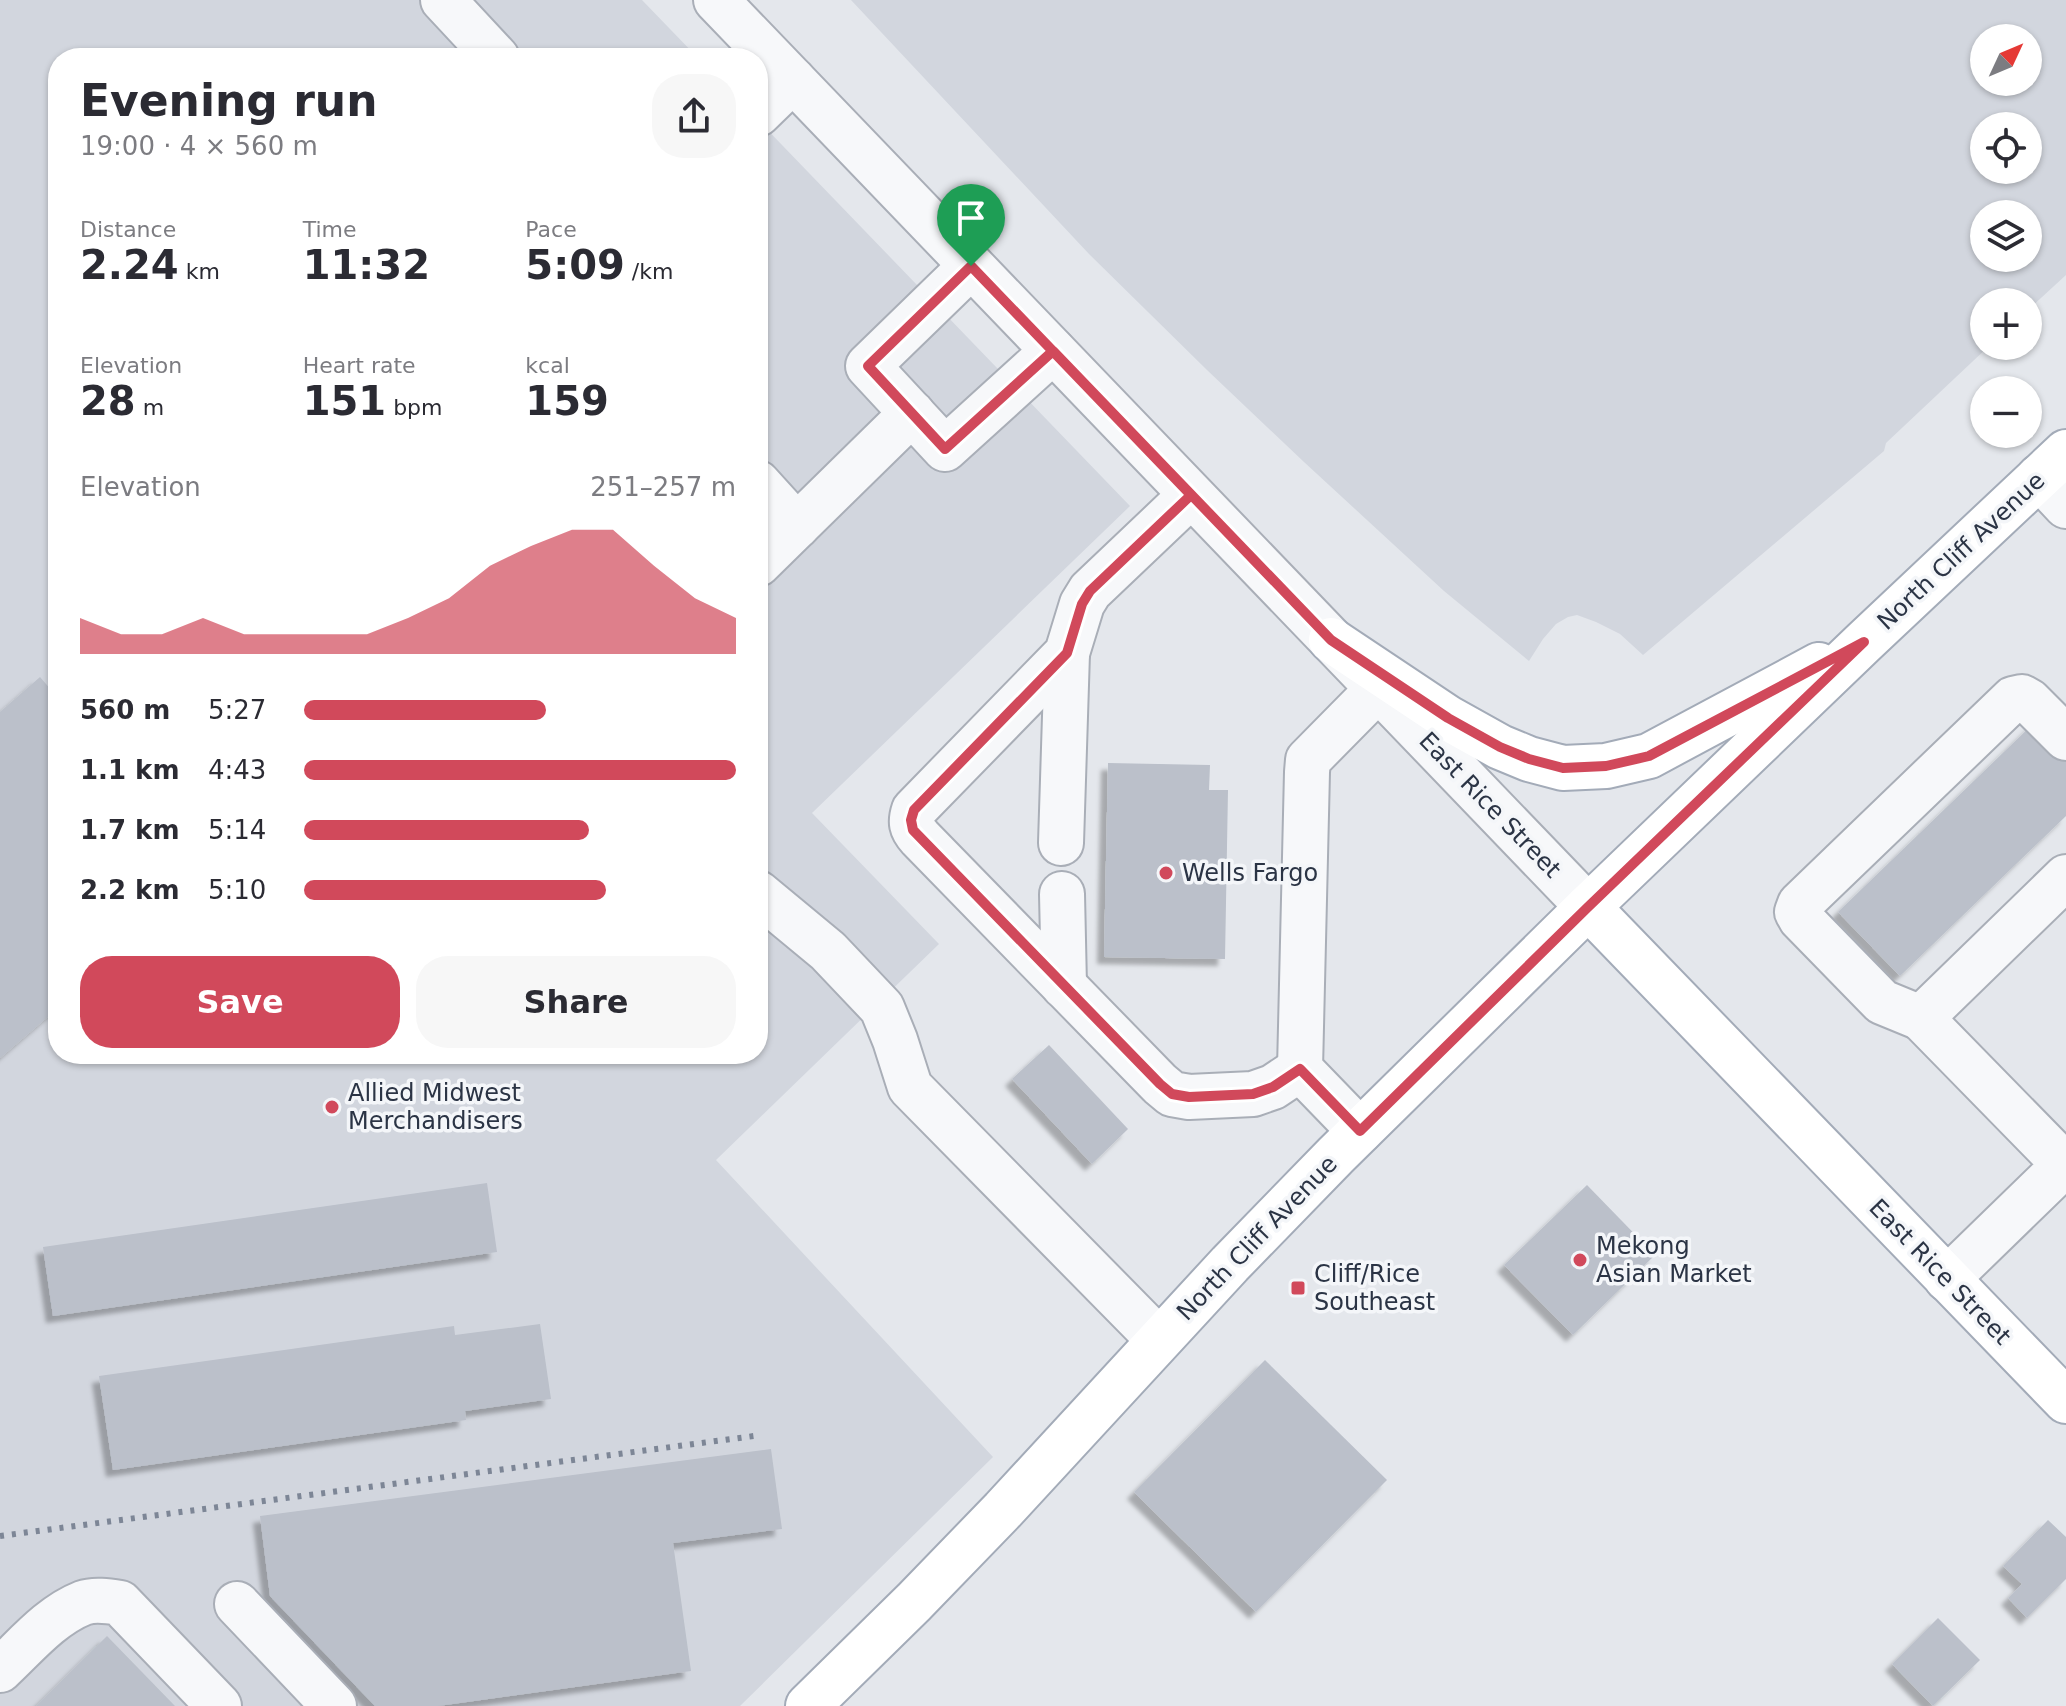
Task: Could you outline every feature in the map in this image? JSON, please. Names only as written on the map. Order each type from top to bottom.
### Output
[{"type":"main road","name":"North Cliff Avenue","points":[[808,1706],[973,1541],[1159,1340],[1360,1131],[1864,642],[2057,478]]},
{"type":"main road","points":[[1331,640],[1448,718],[1500,747],[1563,768],[1606,766],[1649,756],[1864,642]]},
{"type":"main road","name":"East Rice Street","points":[[1588,907],[2066,1401]]},
{"type":"street","points":[[443,0],[488,48]]},
{"type":"street","name":"East Rice Street","points":[[716,0],[762,48]]},
{"type":"street","name":"East Rice Street","points":[[768,54],[1588,907]]},
{"type":"street","points":[[768,104],[793,80]]},
{"type":"street","points":[[971,266],[868,366],[945,449],[1053,351]]},
{"type":"street","points":[[768,554],[912,413]]},
{"type":"street","points":[[768,494],[797,526]]},
{"type":"street","points":[[1061,843],[1067,653],[1082,604],[1090,591],[1191,495]]},
{"type":"street","points":[[1067,653],[914,810],[911,820],[913,830],[1172,1094],[1189,1097],[1253,1094],[1273,1087],[1300,1069]]},
{"type":"street","points":[[1360,1131],[1300,1069],[1308,760],[1378,689]]},
{"type":"street","points":[[1947,1279],[2055,1174],[2061,1167],[2060,1160],[1921,1018],[1882,1002],[1797,912],[1800,904],[2013,699],[2022,697],[2029,701],[2066,738]]},
{"type":"street","points":[[1921,1018],[2066,877]]},
{"type":"street","points":[[1062,894],[1064,986]]},
{"type":"street","points":[[768,901],[828,951],[882,1008],[910,1087],[1159,1340]]},
{"type":"street","points":[[0,1670],[54,1620],[84,1603],[120,1603],[219,1706]]},
{"type":"street","points":[[237,1604],[334,1706]]},
{"type":"shaded area","name":"Allied Midwest Merchandisers","points":[[0,0],[642,0],[688,48],[48,48],[48,1064],[768,1064],[768,130],[1130,506],[812,813],[939,944],[716,1160],[993,1457],[740,1706],[0,1706]]},
{"type":"shaded area","points":[[851,0],[2066,0],[2066,275],[2042,297],[2042,288],[1970,288],[1970,360],[1974,360],[1886,443],[1884,451],[1643,655],[1620,634],[1577,615],[1556,624],[1529,661],[1444,591],[1207,370],[1089,254]]},
{"type":"building","points":[[40,677],[48,686],[48,1017],[0,1058],[0,712]]},
{"type":"building","points":[[2035,722],[2066,754],[2066,816],[1900,976],[1838,912]]},
{"type":"building","name":"Wells Fargo","points":[[1108,763],[1210,765],[1209,790],[1228,790],[1225,959],[1104,957]]},
{"type":"building","points":[[1049,1045],[1128,1129],[1092,1164],[1012,1079]]},
{"type":"building","points":[[487,1183],[497,1252],[53,1316],[43,1247]]},
{"type":"building","name":"Mekong Asian Market","points":[[1587,1185],[1655,1255],[1573,1335],[1504,1265]]},
{"type":"building","points":[[540,1324],[551,1399],[465,1411],[466,1420],[113,1470],[99,1376],[454,1326],[455,1335]]},
{"type":"building","points":[[1265,1360],[1387,1480],[1256,1612],[1134,1492]]},
{"type":"building","points":[[771,1449],[782,1529],[673,1543],[691,1671],[438,1706],[375,1706],[270,1596],[260,1516]]},
{"type":"building","points":[[2048,1520],[2066,1537],[2066,1579],[2027,1618],[2008,1598],[2022,1584],[2003,1566]]},
{"type":"building","points":[[1938,1618],[1980,1660],[1933,1706],[1892,1664]]},
{"type":"building","points":[[107,1636],[175,1706],[36,1706]]},
{"type":"railway","points":[[0,1536],[754,1436]]},
{"type":"place","name":"Wells Fargo","points":[[1166,873]]},
{"type":"place","name":"Allied Midwest Merchandisers","points":[[332,1107]]},
{"type":"place","name":"Mekong Asian Market","points":[[1580,1260]]},
{"type":"place","name":"Cliff/Rice Southeast","points":[[1298,1288]]},
{"type":"route","points":[[971,266],[868,366],[945,449],[1053,351],[1331,640],[1448,718],[1500,747],[1563,768],[1606,766],[1649,756],[1864,642],[1360,1131],[1300,1069],[1273,1087],[1253,1094],[1189,1097],[1172,1094],[913,830],[911,820],[914,810],[1067,653],[1082,604],[1090,591],[1191,495],[1053,351],[971,266]]}]
